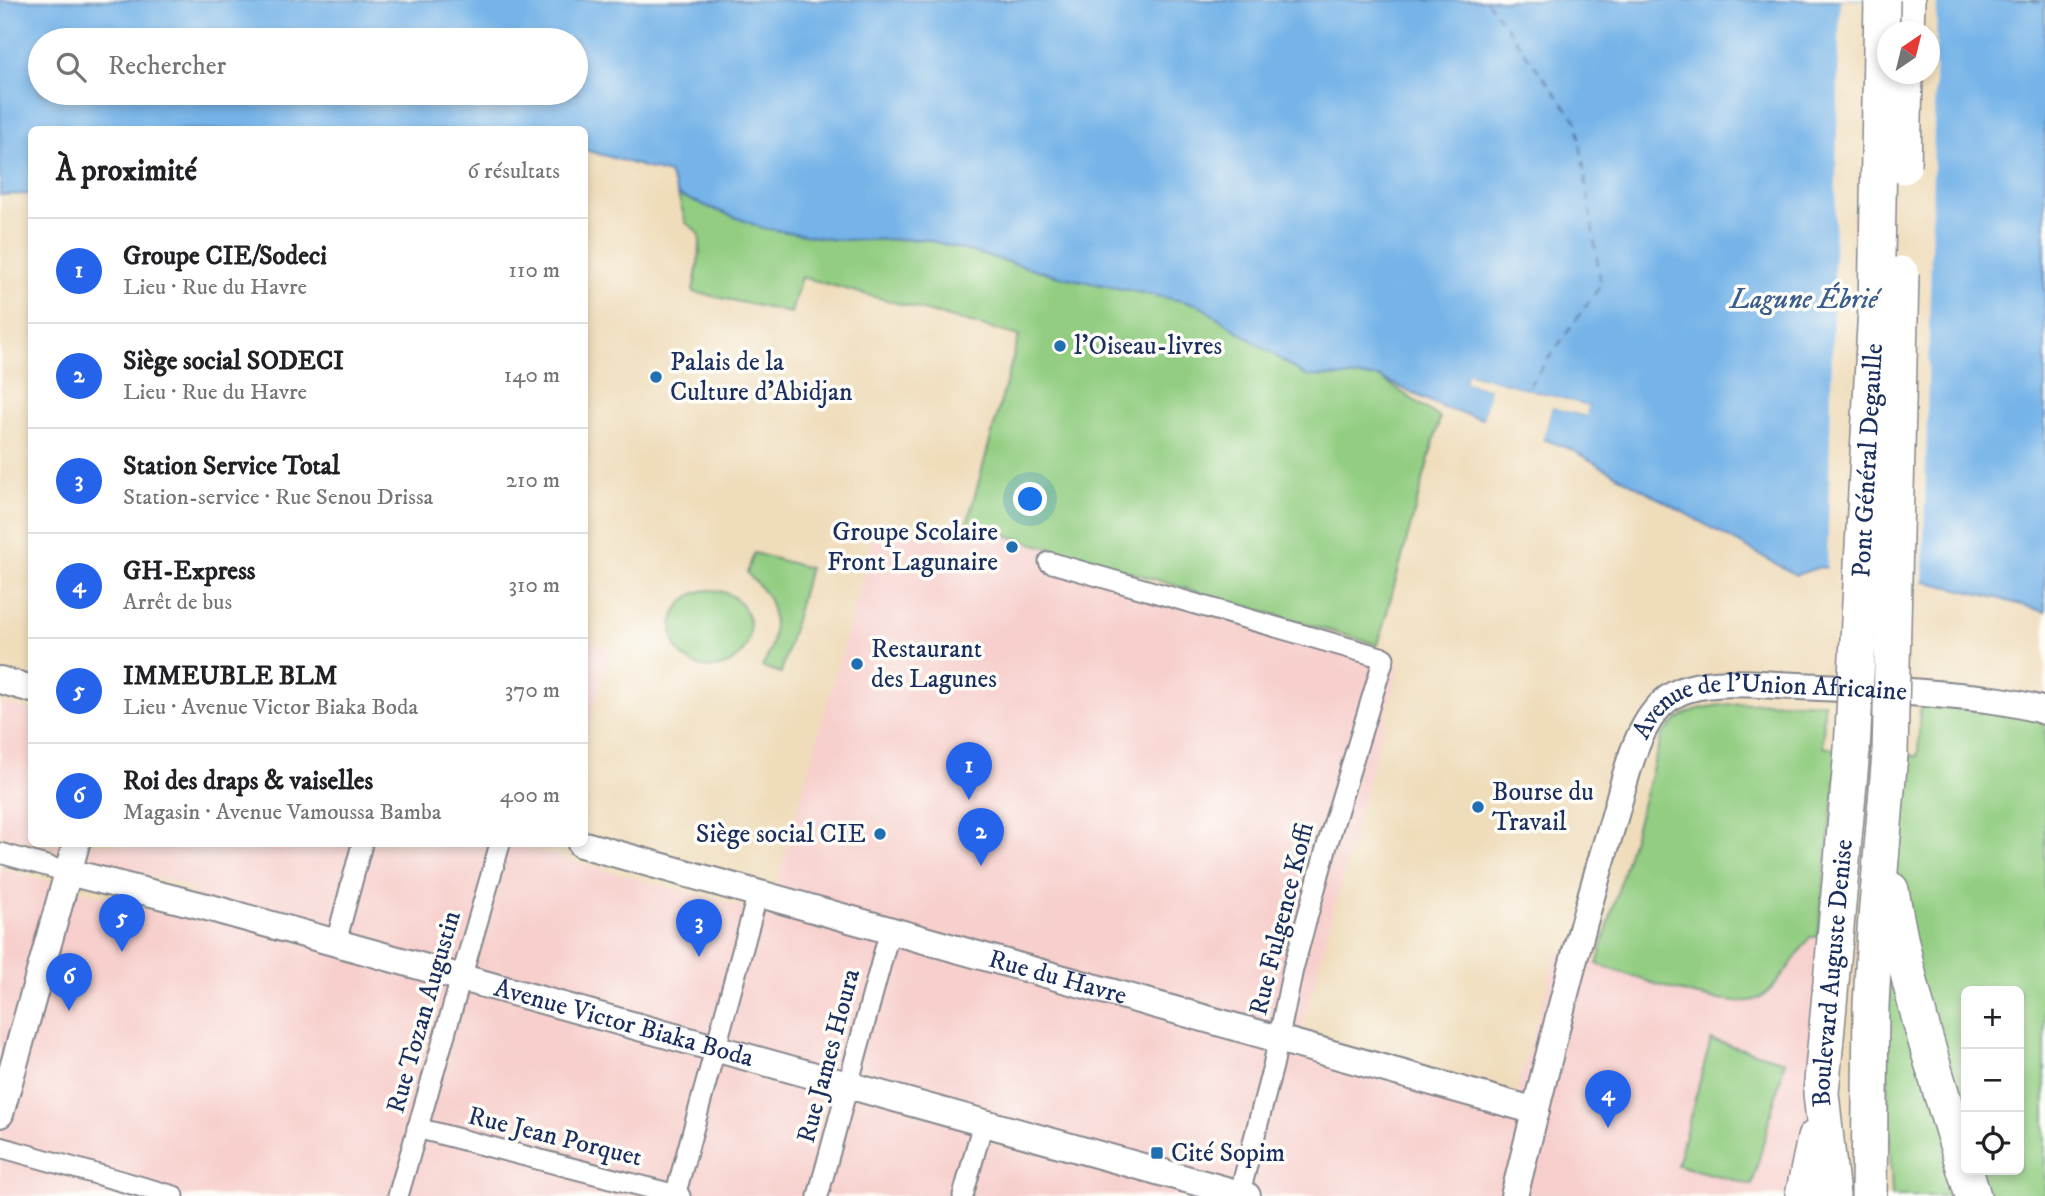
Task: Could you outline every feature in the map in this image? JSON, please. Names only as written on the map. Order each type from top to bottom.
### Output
[{"type":"highway","name":"Pont Général Degaulle","points":[[1852,750],[1876,307],[1882,0]]},
{"type":"highway","points":[[1906,21],[1907,0]]},
{"type":"highway","name":"Pont Général Degaulle","points":[[1890,754],[1905,84]]},
{"type":"highway","name":"Boulevard Auguste Denise","points":[[1832,1196],[1821,1093],[1852,750]]},
{"type":"highway","name":"Boulevard Auguste Denise","points":[[1869,1196],[1871,1006],[1890,754]]},
{"type":"highway","points":[[1883,838],[1898,931],[1935,1070],[1973,1196]]},
{"type":"highway","points":[[1803,1196],[1814,1148],[1821,1093]]},
{"type":"main road","points":[[0,681],[28,688]]},
{"type":"main road","name":"Avenue de l'Union Africaine","points":[[1514,1196],[1576,950],[1633,755],[1646,724],[1664,701],[1685,690],[1738,684],[1949,695],[2026,705],[2045,711]]},
{"type":"main road","name":"Rue du Havre","points":[[588,846],[1536,1111]]},
{"type":"main road","points":[[0,1114],[75,847]]},
{"type":"main road","name":"Avenue Victor Biaka Boda","points":[[68,872],[207,906],[1242,1195]]},
{"type":"street","name":"Rue Fulgence Koffi","points":[[1049,562],[1384,658],[1293,969],[1242,1195]]},
{"type":"street","points":[[336,942],[361,847]]},
{"type":"street","name":"Rue Tozan Augustin","points":[[398,1196],[499,847]]},
{"type":"street","name":"Avenue Victor Biaka Boda","points":[[0,853],[68,872]]},
{"type":"street","points":[[677,1195],[758,893]]},
{"type":"street","name":"Rue James Houra","points":[[818,1196],[890,930]]},
{"type":"street","points":[[963,1196],[983,1123]]},
{"type":"street","name":"Rue Jean Porquet","points":[[417,1128],[677,1195]]},
{"type":"street","points":[[0,1147],[112,1187],[174,1196]]},
{"type":"shaded area","points":[[879,519],[962,542],[967,524],[1053,549],[1048,567],[1366,660],[1400,663],[1305,1017],[1298,1055],[1513,1115],[1521,1076],[1557,951],[1705,998],[1738,1003],[1750,1002],[1772,988],[1810,937],[1818,937],[1812,1196],[0,1196],[0,868],[185,919],[193,888],[44,847],[522,847],[768,914]]},
{"type":"shaded area","points":[[588,642],[611,648],[588,730]]},
{"type":"shaded area","points":[[0,702],[28,710],[28,843],[0,835]]},
{"type":"green space","points":[[678,195],[763,228],[836,240],[925,239],[1063,277],[1197,304],[1306,376],[1379,377],[1440,418],[1378,645],[967,524],[1019,336],[801,277],[791,313],[693,292],[700,240],[696,231],[686,223]]},
{"type":"green space","points":[[754,553],[809,568],[781,673],[762,667],[772,643],[774,625],[767,596],[747,573]]},
{"type":"green space","points":[[711,590],[726,593],[739,601],[747,614],[750,629],[747,644],[739,657],[726,665],[711,668],[696,665],[683,657],[675,644],[672,629],[675,614],[683,601],[696,593]]},
{"type":"green space","points":[[1824,702],[1823,747],[1839,749],[1818,937],[1810,937],[1769,991],[1749,1001],[1707,998],[1682,992],[1597,964],[1662,735],[1683,715],[1701,709],[1735,704]]},
{"type":"green space","points":[[1920,704],[2024,716],[2045,724],[2045,1196],[1892,1196],[1887,1068],[1889,959],[1893,861],[1902,755],[1918,756]]},
{"type":"green space","points":[[1711,1040],[1785,1061],[1752,1185],[1677,1165]]},
{"type":"water","name":"Lagune Ébrié","points":[[0,0],[2045,0],[2045,612],[1932,583],[1820,567],[1796,575],[1570,449],[1543,439],[1552,406],[1585,416],[1588,406],[1467,373],[1465,382],[1491,389],[1483,419],[1444,408],[1379,377],[1306,376],[1197,304],[1063,277],[925,239],[836,240],[763,228],[678,195],[669,174],[588,151],[588,126],[28,126],[28,194],[0,195]]},
{"type":"pier","points":[[1840,0],[1937,0],[1936,21],[1877,21],[1877,84],[1935,84],[1923,585],[1827,571]]},
{"type":"pier","points":[[1467,373],[1588,406],[1586,416],[1552,407],[1543,439],[1539,438],[1550,404],[1583,411],[1584,409],[1470,377],[1469,379],[1494,388],[1486,419],[1483,419],[1490,389],[1465,382]]},
{"type":"ferry route","points":[[1486,0],[1577,122],[1601,285],[1526,390]]},
{"type":"ferry route","points":[[2031,0],[2045,5]]},
{"type":"place","name":"l'Oiseau-livres","points":[[1060,346]]},
{"type":"place","name":"Palais de la Culture d'Abidjan","points":[[656,377]]},
{"type":"place","name":"Groupe Scolaire Front Lagunaire","points":[[1012,547]]},
{"type":"place","name":"Restaurant des Lagunes","points":[[857,664]]},
{"type":"place","name":"Groupe CIE/Sodeci","points":[[969,800]]},
{"type":"place","name":"Bourse du Travail","points":[[1478,807]]},
{"type":"place","name":"Siège social CIE","points":[[880,834]]},
{"type":"place","name":"Siège social SODECI","points":[[981,866]]},
{"type":"place","name":"IMMEUBLE BLM","points":[[122,952]]},
{"type":"place","name":"Station Service Total","points":[[699,957]]},
{"type":"place","name":"Roi des draps & vaiselles","points":[[69,1011]]},
{"type":"place","name":"GH-Express","points":[[1608,1128]]},
{"type":"place","name":"Cité Sopim","points":[[1157,1153]]}]
